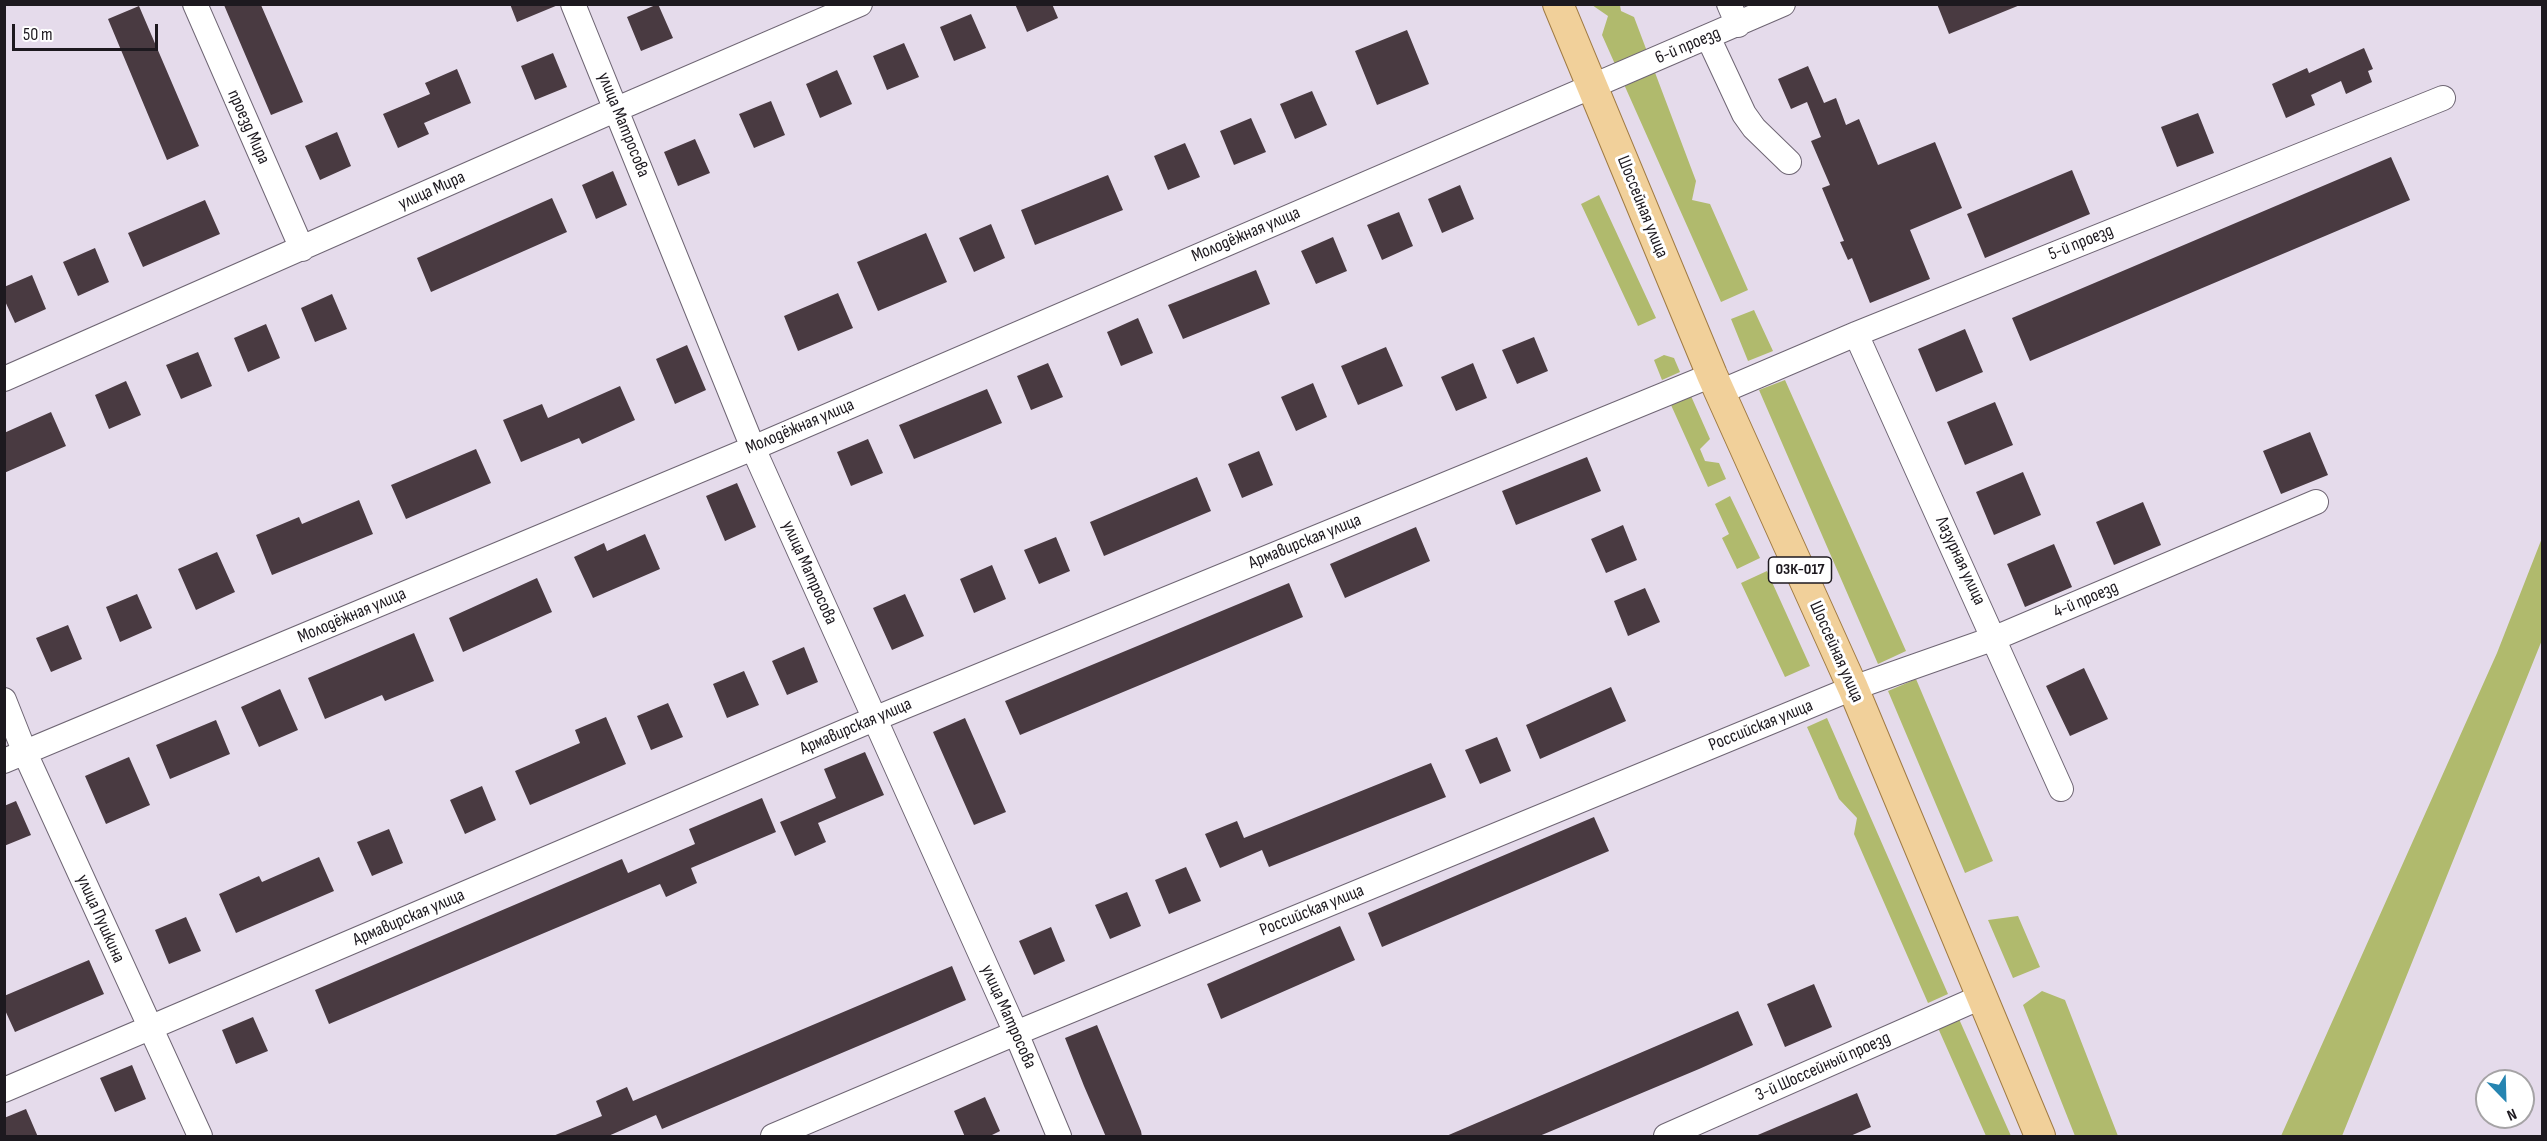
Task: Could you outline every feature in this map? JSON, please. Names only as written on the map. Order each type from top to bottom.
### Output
[{"type":"main road","name":"Шоссейная улица","points":[[1558,4],[1716,384],[1853,688],[2040,1137]]},
{"type":"street","name":"проезд Мира","points":[[195,4],[302,249]]},
{"type":"street","name":"улица Матросова","points":[[573,4],[753,448],[1016,1033],[1059,1137]]},
{"type":"street","name":"улица Мира","points":[[4,379],[860,4]]},
{"type":"street","name":"6-й проезд","points":[[1592,86],[1708,37],[1734,15],[1784,4]]},
{"type":"street","points":[[1708,37],[1744,114],[1754,128],[1789,162]]},
{"type":"street","name":"Молодёжная улица","points":[[15,757],[753,448],[1592,86]]},
{"type":"street","name":"5-й проезд","points":[[1716,384],[1856,334],[2443,98]]},
{"type":"street","name":"Лазурная улица","points":[[1856,334],[1995,638],[2061,789]]},
{"type":"street","name":"Армавирская улица","points":[[4,1090],[874,719],[1716,384]]},
{"type":"street","name":"4-й проезд","points":[[1853,688],[1995,638],[2316,502]]},
{"type":"street","name":"Российская улица","points":[[773,1137],[1016,1033],[1853,688]]},
{"type":"street","name":"улица Пушкина","points":[[4,700],[15,757],[200,1137]]},
{"type":"street","name":"3-й Шоссейный проезд","points":[[1666,1137],[1981,997]]},
{"type":"green space","points":[[1592,5],[1620,5],[1621,11],[1634,17],[1696,181],[1692,200],[1710,204],[1748,290],[1721,302],[1602,35],[1608,16]]},
{"type":"green space","points":[[1599,195],[1656,318],[1638,326],[1581,204]]},
{"type":"green space","points":[[1754,310],[1773,351],[1748,361],[1731,319]]},
{"type":"green space","points":[[1664,355],[1674,358],[1680,372],[1662,380],[1654,360]]},
{"type":"green space","points":[[1785,380],[1906,651],[1878,664],[1759,390]]},
{"type":"green space","points":[[1691,396],[1710,439],[1700,449],[1705,461],[1719,463],[1726,479],[1708,487],[1671,405]]},
{"type":"green space","points":[[1730,496],[1760,558],[1737,569],[1722,538],[1729,534],[1715,504]]},
{"type":"green space","points":[[2542,538],[2542,640],[2342,1136],[2281,1136],[2497,653]]},
{"type":"green space","points":[[1767,571],[1810,666],[1785,677],[1741,583]]},
{"type":"green space","points":[[1916,679],[1993,861],[1965,873],[1888,691]]},
{"type":"green space","points":[[1827,718],[1948,994],[1928,1003],[1854,834],[1857,818],[1839,799],[1807,727]]},
{"type":"green space","points":[[2018,916],[2040,967],[2013,978],[1988,920]]},
{"type":"green space","points":[[2042,991],[2065,1000],[2118,1136],[2075,1136],[2023,1005]]},
{"type":"green space","points":[[1959,1019],[2011,1136],[1986,1136],[1938,1028]]},
{"type":"building","points":[[510,4],[558,4],[558,5],[517,22]]},
{"type":"building","points":[[658,4],[673,38],[641,51],[627,17]]},
{"type":"building","points":[[1015,4],[1052,4],[1058,18],[1027,32]]},
{"type":"building","points":[[1937,4],[2020,4],[2020,5],[1949,34]]},
{"type":"building","points":[[224,5],[261,5],[303,102],[271,115]]},
{"type":"building","points":[[139,6],[199,146],[167,160],[108,19]]},
{"type":"building","points":[[971,14],[986,48],[954,61],[940,27]]},
{"type":"building","points":[[1407,30],[1429,84],[1377,105],[1355,51]]},
{"type":"building","points":[[904,43],[919,77],[887,90],[873,56]]},
{"type":"building","points":[[2364,48],[2373,69],[2368,71],[2372,82],[2346,94],[2341,81],[2311,95],[2315,105],[2286,118],[2272,84],[2307,68],[2309,73]]},
{"type":"building","points":[[553,53],[567,87],[535,100],[521,66]]},
{"type":"building","points":[[1808,66],[1824,103],[1836,98],[1846,125],[1859,119],[1878,165],[1935,142],[1962,208],[1910,230],[1930,279],[1870,303],[1852,258],[1848,260],[1840,242],[1844,241],[1822,188],[1830,185],[1811,141],[1821,137],[1807,102],[1791,109],[1778,79]]},
{"type":"building","points":[[457,69],[471,103],[424,123],[429,134],[398,148],[383,114],[430,94],[425,83]]},
{"type":"building","points":[[837,70],[852,104],[820,118],[806,84]]},
{"type":"building","points":[[1312,91],[1327,125],[1295,139],[1280,104]]},
{"type":"building","points":[[771,101],[785,135],[754,148],[739,114]]},
{"type":"building","points":[[2198,113],[2214,153],[2177,167],[2161,127]]},
{"type":"building","points":[[1251,118],[1266,152],[1234,165],[1220,131]]},
{"type":"building","points":[[337,132],[351,166],[320,180],[305,146]]},
{"type":"building","points":[[695,139],[710,173],[678,186],[664,152]]},
{"type":"building","points":[[1185,143],[1200,177],[1168,190],[1154,156]]},
{"type":"building","points":[[2391,157],[2410,200],[2030,361],[2012,318]]},
{"type":"building","points":[[2072,170],[2090,214],[1985,258],[1967,214]]},
{"type":"building","points":[[613,171],[627,205],[596,219],[582,185]]},
{"type":"building","points":[[1108,175],[1123,210],[1035,245],[1021,210]]},
{"type":"building","points":[[1460,185],[1474,219],[1442,233],[1428,199]]},
{"type":"building","points":[[552,198],[567,232],[431,292],[417,258]]},
{"type":"building","points":[[205,200],[220,234],[143,267],[128,233]]},
{"type":"building","points":[[1399,212],[1413,246],[1382,260],[1367,225]]},
{"type":"building","points":[[991,224],[1005,258],[974,272],[959,238]]},
{"type":"building","points":[[926,233],[947,282],[878,311],[857,262]]},
{"type":"building","points":[[1333,237],[1347,271],[1316,284],[1301,251]]},
{"type":"building","points":[[95,248],[109,282],[78,296],[63,262]]},
{"type":"building","points":[[1256,270],[1270,304],[1183,339],[1168,305]]},
{"type":"building","points":[[32,275],[46,309],[15,323],[4,299],[4,287]]},
{"type":"building","points":[[838,293],[853,328],[798,351],[784,316]]},
{"type":"building","points":[[332,294],[347,329],[315,342],[301,308]]},
{"type":"building","points":[[1138,318],[1153,353],[1121,366],[1107,332]]},
{"type":"building","points":[[266,324],[280,358],[248,372],[234,338]]},
{"type":"building","points":[[1965,329],[1983,372],[1936,392],[1918,349]]},
{"type":"building","points":[[1534,337],[1548,371],[1517,384],[1502,350]]},
{"type":"building","points":[[687,345],[706,390],[675,404],[656,359]]},
{"type":"building","points":[[1386,347],[1403,386],[1358,405],[1341,366]]},
{"type":"building","points":[[198,352],[212,386],[181,399],[166,365]]},
{"type":"building","points":[[1048,363],[1063,397],[1031,410],[1017,376]]},
{"type":"building","points":[[1473,363],[1487,398],[1456,411],[1441,377]]},
{"type":"building","points":[[126,381],[141,415],[109,429],[95,395]]},
{"type":"building","points":[[1313,383],[1327,417],[1296,431],[1281,397]]},
{"type":"building","points":[[620,386],[635,420],[582,444],[579,438],[521,462],[503,420],[542,404],[548,418]]},
{"type":"building","points":[[987,389],[1002,423],[914,459],[899,425]]},
{"type":"building","points":[[1995,402],[2013,445],[1965,465],[1947,422]]},
{"type":"building","points":[[51,412],[66,446],[4,473],[4,433]]},
{"type":"building","points":[[2310,432],[2328,475],[2281,494],[2263,451]]},
{"type":"building","points":[[868,439],[883,473],[851,486],[837,452]]},
{"type":"building","points":[[476,449],[491,483],[406,519],[391,485]]},
{"type":"building","points":[[1259,451],[1273,485],[1242,498],[1228,464]]},
{"type":"building","points":[[1587,457],[1601,491],[1516,525],[1502,491]]},
{"type":"building","points":[[2023,472],[2041,515],[1994,535],[1976,492]]},
{"type":"building","points":[[1197,477],[1211,511],[1104,556],[1090,522]]},
{"type":"building","points":[[737,483],[756,527],[725,541],[706,496]]},
{"type":"building","points":[[359,500],[373,534],[272,575],[256,535],[299,517],[302,524]]},
{"type":"building","points":[[2143,502],[2161,545],[2114,565],[2096,522]]},
{"type":"building","points":[[1623,525],[1637,560],[1606,573],[1591,539]]},
{"type":"building","points":[[1416,527],[1430,561],[1345,598],[1330,564]]},
{"type":"building","points":[[645,534],[660,569],[593,598],[574,557],[604,543],[607,551]]},
{"type":"building","points":[[1056,537],[1070,571],[1039,584],[1024,550]]},
{"type":"building","points":[[2054,544],[2072,587],[2025,607],[2007,564]]},
{"type":"building","points":[[217,552],[235,592],[196,610],[178,569]]},
{"type":"building","points":[[992,565],[1006,599],[974,613],[960,579]]},
{"type":"building","points":[[537,578],[552,612],[463,652],[449,618]]},
{"type":"building","points":[[1289,583],[1303,617],[1020,735],[1005,701]]},
{"type":"building","points":[[1645,588],[1660,622],[1628,636],[1614,601]]},
{"type":"building","points":[[137,594],[152,628],[120,642],[106,607]]},
{"type":"building","points":[[905,594],[924,636],[892,650],[873,608]]},
{"type":"building","points":[[68,625],[82,659],[51,672],[36,638]]},
{"type":"building","points":[[414,633],[434,681],[385,701],[382,695],[325,719],[308,678]]},
{"type":"building","points":[[804,647],[818,682],[787,695],[772,661]]},
{"type":"building","points":[[2084,668],[2108,719],[2070,736],[2046,686]]},
{"type":"building","points":[[744,671],[759,705],[727,718],[713,684]]},
{"type":"building","points":[[1611,687],[1626,721],[1540,759],[1526,725]]},
{"type":"building","points":[[280,689],[298,730],[259,747],[241,707]]},
{"type":"building","points":[[668,703],[683,737],[651,750],[637,716]]},
{"type":"building","points":[[606,717],[626,764],[530,805],[515,771],[580,743],[575,730]]},
{"type":"building","points":[[965,718],[1006,812],[974,825],[933,732]]},
{"type":"building","points":[[216,720],[230,754],[170,779],[156,745]]},
{"type":"building","points":[[1497,737],[1511,771],[1480,784],[1465,750]]},
{"type":"building","points":[[865,752],[884,795],[818,823],[826,842],[795,856],[780,822],[836,798],[824,769]]},
{"type":"building","points":[[129,757],[150,805],[106,824],[85,776]]},
{"type":"building","points":[[1431,763],[1446,797],[1269,867],[1262,850],[1220,868],[1205,834],[1237,821],[1244,838]]},
{"type":"building","points":[[482,786],[496,820],[465,834],[450,800]]},
{"type":"building","points":[[762,798],[776,832],[691,868],[697,883],[666,897],[660,884],[329,1024],[315,990],[622,859],[628,873],[695,844],[689,829]]},
{"type":"building","points":[[16,801],[31,835],[4,846],[4,806]]},
{"type":"building","points":[[1594,817],[1609,851],[1382,947],[1368,913]]},
{"type":"building","points":[[389,829],[403,863],[372,876],[357,842]]},
{"type":"building","points":[[319,857],[334,891],[236,933],[219,894],[259,876],[262,882]]},
{"type":"building","points":[[1186,867],[1201,901],[1169,914],[1155,880]]},
{"type":"building","points":[[1127,892],[1141,926],[1110,939],[1095,905]]},
{"type":"building","points":[[186,917],[201,951],[169,964],[155,930]]},
{"type":"building","points":[[1340,926],[1355,960],[1221,1019],[1207,984]]},
{"type":"building","points":[[1051,927],[1065,961],[1034,975],[1019,941]]},
{"type":"building","points":[[89,960],[104,994],[15,1032],[4,1008],[4,996]]},
{"type":"building","points":[[952,966],[966,1000],[915,1022],[662,1129],[656,1115],[606,1137],[553,1136],[602,1116],[596,1101],[627,1087],[633,1101]]},
{"type":"building","points":[[1814,984],[1832,1027],[1785,1047],[1767,1004]]},
{"type":"building","points":[[1738,1011],[1753,1045],[1699,1069],[1537,1137],[1444,1137]]},
{"type":"building","points":[[253,1017],[268,1051],[236,1064],[222,1030]]},
{"type":"building","points":[[1097,1025],[1142,1137],[1106,1137],[1084,1086],[1065,1038]]},
{"type":"building","points":[[132,1065],[146,1099],[115,1112],[100,1078]]},
{"type":"building","points":[[1857,1093],[1871,1127],[1848,1137],[1753,1137]]},
{"type":"building","points":[[985,1097],[1000,1131],[988,1137],[965,1137],[954,1111]]},
{"type":"building","points":[[26,1109],[38,1137],[4,1137],[4,1118]]}]
